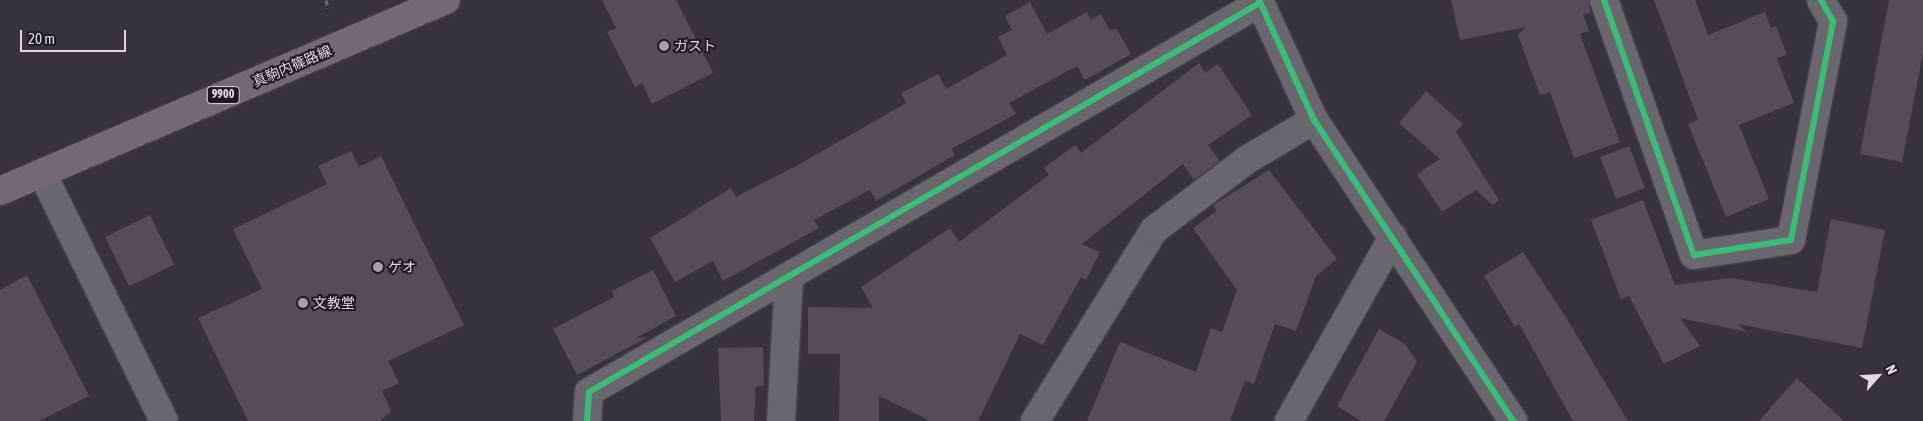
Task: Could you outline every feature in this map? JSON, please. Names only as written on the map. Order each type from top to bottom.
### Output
[{"type":"main road","name":"真駒内篠路線","points":[[0,191],[446,0]]},
{"type":"street","points":[[1604,0],[1694,255],[1791,240],[1833,21],[1821,0]]},
{"type":"street","points":[[587,421],[589,392],[1258,2],[1314,120],[1513,421]]},
{"type":"street","points":[[1035,421],[1154,230],[1248,159],[1314,120]]},
{"type":"street","points":[[42,173],[164,421]]},
{"type":"street","points":[[1288,421],[1393,237]]},
{"type":"street","points":[[781,421],[789,277]]},
{"type":"path","points":[[326,0],[328,8]]},
{"type":"building","points":[[602,0],[676,0],[713,73],[652,104],[642,83],[635,87],[607,32],[616,28]]},
{"type":"building","points":[[1451,0],[1589,0],[1590,13],[1583,14],[1589,31],[1580,34],[1620,142],[1574,158],[1550,92],[1540,95],[1518,35],[1526,27],[1460,40]]},
{"type":"building","points":[[1654,0],[1695,0],[1708,35],[1765,12],[1771,28],[1776,26],[1787,55],[1777,58],[1794,103],[1739,125],[1769,199],[1726,217],[1688,124],[1698,120]]},
{"type":"building","points":[[1889,0],[1923,0],[1923,53],[1902,162],[1860,154]]},
{"type":"building","points":[[1030,2],[1047,34],[1087,12],[1091,20],[1101,14],[1110,31],[1116,28],[1131,54],[1085,80],[1077,66],[1009,103],[1016,114],[951,149],[955,155],[876,201],[870,190],[814,220],[819,228],[723,281],[713,261],[675,282],[650,238],[731,188],[736,197],[796,166],[906,103],[901,93],[938,74],[946,89],[1007,55],[998,37],[1012,30],[1005,16]]},
{"type":"building","points":[[1199,63],[1205,73],[1218,64],[1252,115],[1208,145],[1220,161],[1194,180],[1183,164],[1082,244],[1100,252],[1086,280],[1081,277],[1043,345],[1020,334],[978,421],[931,421],[879,396],[879,421],[839,421],[840,354],[808,354],[808,307],[873,308],[861,287],[950,228],[959,242],[1049,175],[1044,168],[1075,145],[1081,153]]},
{"type":"building","points":[[1426,91],[1463,124],[1456,132],[1499,200],[1493,205],[1476,190],[1442,212],[1417,174],[1440,159],[1399,123]]},
{"type":"building","points":[[1629,146],[1645,188],[1616,199],[1600,157]]},
{"type":"building","points":[[351,151],[359,167],[381,156],[464,325],[388,361],[399,383],[382,391],[391,411],[380,421],[248,421],[198,318],[262,289],[233,229],[327,184],[318,166]]},
{"type":"building","points":[[1269,170],[1337,259],[1316,276],[1296,331],[1275,324],[1254,384],[1245,381],[1230,421],[1087,421],[1120,342],[1196,372],[1211,328],[1222,332],[1237,290],[1193,228],[1217,211],[1213,205]]},
{"type":"building","points":[[1643,200],[1675,285],[1731,278],[1817,292],[1831,219],[1885,230],[1862,348],[1738,324],[1747,332],[1680,318],[1700,346],[1664,364],[1629,296],[1621,299],[1591,220]]},
{"type":"building","points":[[150,215],[174,264],[129,286],[105,237]]},
{"type":"building","points":[[1523,252],[1567,319],[1628,421],[1573,421],[1519,324],[1515,327],[1484,276]]},
{"type":"building","points":[[653,270],[676,316],[636,338],[648,337],[577,375],[553,329],[614,297],[612,291]]},
{"type":"building","points":[[27,275],[89,396],[39,421],[0,421],[0,290]]},
{"type":"building","points":[[1379,329],[1405,344],[1417,362],[1384,421],[1361,421],[1337,406]]},
{"type":"building","points":[[763,347],[764,386],[756,386],[754,421],[721,421],[718,348]]},
{"type":"building","points":[[1797,378],[1844,421],[1759,421]]},
{"type":"cycle path","points":[[1259,0],[1314,120],[1513,421]]},
{"type":"cycle path","points":[[1604,0],[1694,255],[1791,240],[1833,21],[1821,0]]},
{"type":"cycle path","points":[[587,421],[589,392],[1258,4]]},
{"type":"place","name":"ガスト","points":[[664,46]]},
{"type":"place","name":"ゲオ","points":[[378,267]]},
{"type":"place","name":"文教堂","points":[[303,303]]}]
